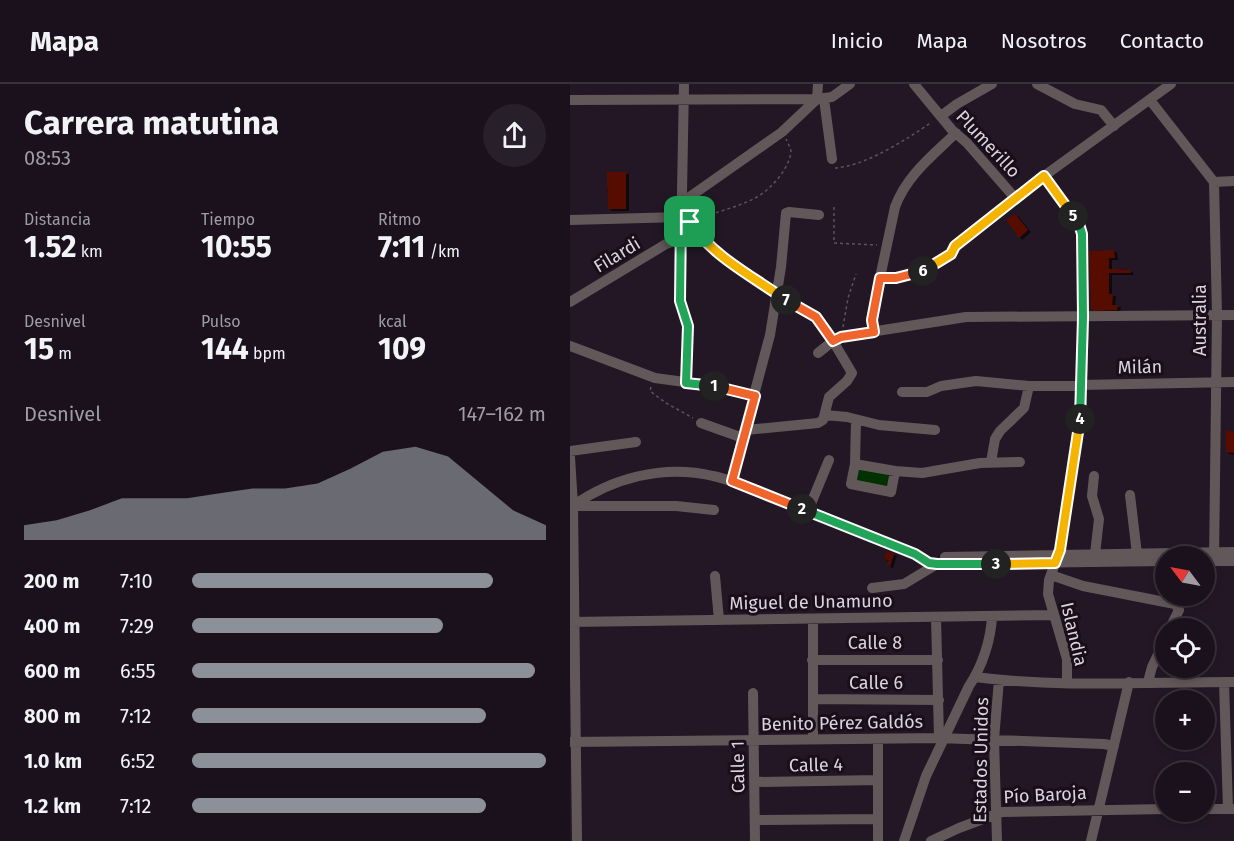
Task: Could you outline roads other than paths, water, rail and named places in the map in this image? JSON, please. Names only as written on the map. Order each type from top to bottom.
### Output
[{"type":"street","points":[[684,84],[681,203],[686,220],[706,243],[736,267],[816,317],[838,339],[851,376],[829,397],[823,420],[818,423],[745,434],[701,423]]},
{"type":"street","points":[[818,84],[832,159]]},
{"type":"street","points":[[570,99],[821,99],[832,97],[850,84]]},
{"type":"street","name":"Plumerillo","points":[[914,84],[1016,198]]},
{"type":"street","points":[[941,116],[992,84]]},
{"type":"street","points":[[1037,84],[1075,104],[1101,110],[1114,126]]},
{"type":"street","points":[[925,270],[951,254],[955,246],[1044,176],[1171,84]]},
{"type":"street","points":[[681,203],[782,132],[821,99]]},
{"type":"street","points":[[1150,100],[1214,182],[1234,182]]},
{"type":"street","points":[[874,332],[872,320],[899,194],[920,168],[956,133]]},
{"type":"street","name":"Islandia","points":[[1044,176],[1079,224],[1081,231],[1083,317],[1080,416],[1057,559],[1051,575],[1048,594],[1067,659],[1067,682]]},
{"type":"street","name":"Australia","points":[[1211,546],[1217,315],[1214,182]]},
{"type":"street","points":[[732,481],[770,335],[786,213],[819,215]]},
{"type":"street","points":[[570,219],[686,220]]},
{"type":"street","points":[[686,220],[682,238],[680,301],[688,326]]},
{"type":"street","name":"Filardi","points":[[570,302],[666,244],[682,238]]},
{"type":"street","points":[[818,353],[838,339],[966,317],[1234,315]]},
{"type":"street","points":[[570,346],[655,378],[714,386],[755,396]]},
{"type":"street","name":"Milán","points":[[902,392],[927,392],[941,386],[976,381],[1029,386],[1234,381]]},
{"type":"street","points":[[991,462],[995,439],[1000,431],[1024,408],[1029,386]]},
{"type":"street","points":[[825,415],[879,425],[935,430]]},
{"type":"street","points":[[856,420],[855,464],[851,484],[891,492],[895,471]]},
{"type":"street","points":[[570,451],[636,442]]},
{"type":"street","points":[[570,457],[574,742],[578,841]]},
{"type":"street","points":[[808,511],[829,460]]},
{"type":"street","points":[[855,464],[922,473],[991,462],[1020,462]]},
{"type":"street","points":[[571,505],[602,488],[635,477],[663,472],[695,472],[732,481],[915,554],[929,563],[1057,559],[1095,554],[1155,555]]},
{"type":"street","points":[[1094,477],[1092,496],[1099,519],[1095,554]]},
{"type":"street","points":[[1130,495],[1137,554]]},
{"type":"street","points":[[571,505],[676,506],[714,510]]},
{"type":"street","points":[[1215,557],[1234,552]]},
{"type":"street","points":[[915,554],[938,557],[1155,561]]},
{"type":"street","points":[[1215,559],[1234,561]]},
{"type":"street","points":[[872,588],[904,584],[937,564]]},
{"type":"street","points":[[1051,575],[1083,586],[1170,603],[1178,607],[1174,618]]},
{"type":"street","points":[[715,576],[719,620]]},
{"type":"street","name":"Miguel de Unamuno","points":[[573,622],[1053,615]]},
{"type":"street","points":[[904,841],[926,776],[942,738],[975,677],[990,634],[992,616]]},
{"type":"street","points":[[936,617],[942,738]]},
{"type":"street","points":[[813,619],[813,739]]},
{"type":"street","name":"Calle 8","points":[[812,660],[938,660]]},
{"type":"street","points":[[1149,682],[1155,660]]},
{"type":"street","points":[[975,677],[1067,682],[1229,682],[1231,809],[1215,809]]},
{"type":"street","name":"Estados Unidos","points":[[997,841],[994,739],[999,680]]},
{"type":"street","points":[[1091,841],[1129,682]]},
{"type":"street","name":"Calle 1","points":[[753,693],[755,841]]},
{"type":"street","name":"Calle 6","points":[[813,699],[939,700]]},
{"type":"street","name":"Benito Pérez Galdós","points":[[574,742],[942,738],[1114,746]]},
{"type":"street","points":[[878,739],[878,841]]},
{"type":"street","name":"Calle 4","points":[[754,782],[878,780]]},
{"type":"street","name":"Pío Baroja","points":[[932,841],[996,814],[1007,812],[1155,809]]},
{"type":"street","points":[[755,820],[878,819]]}]
